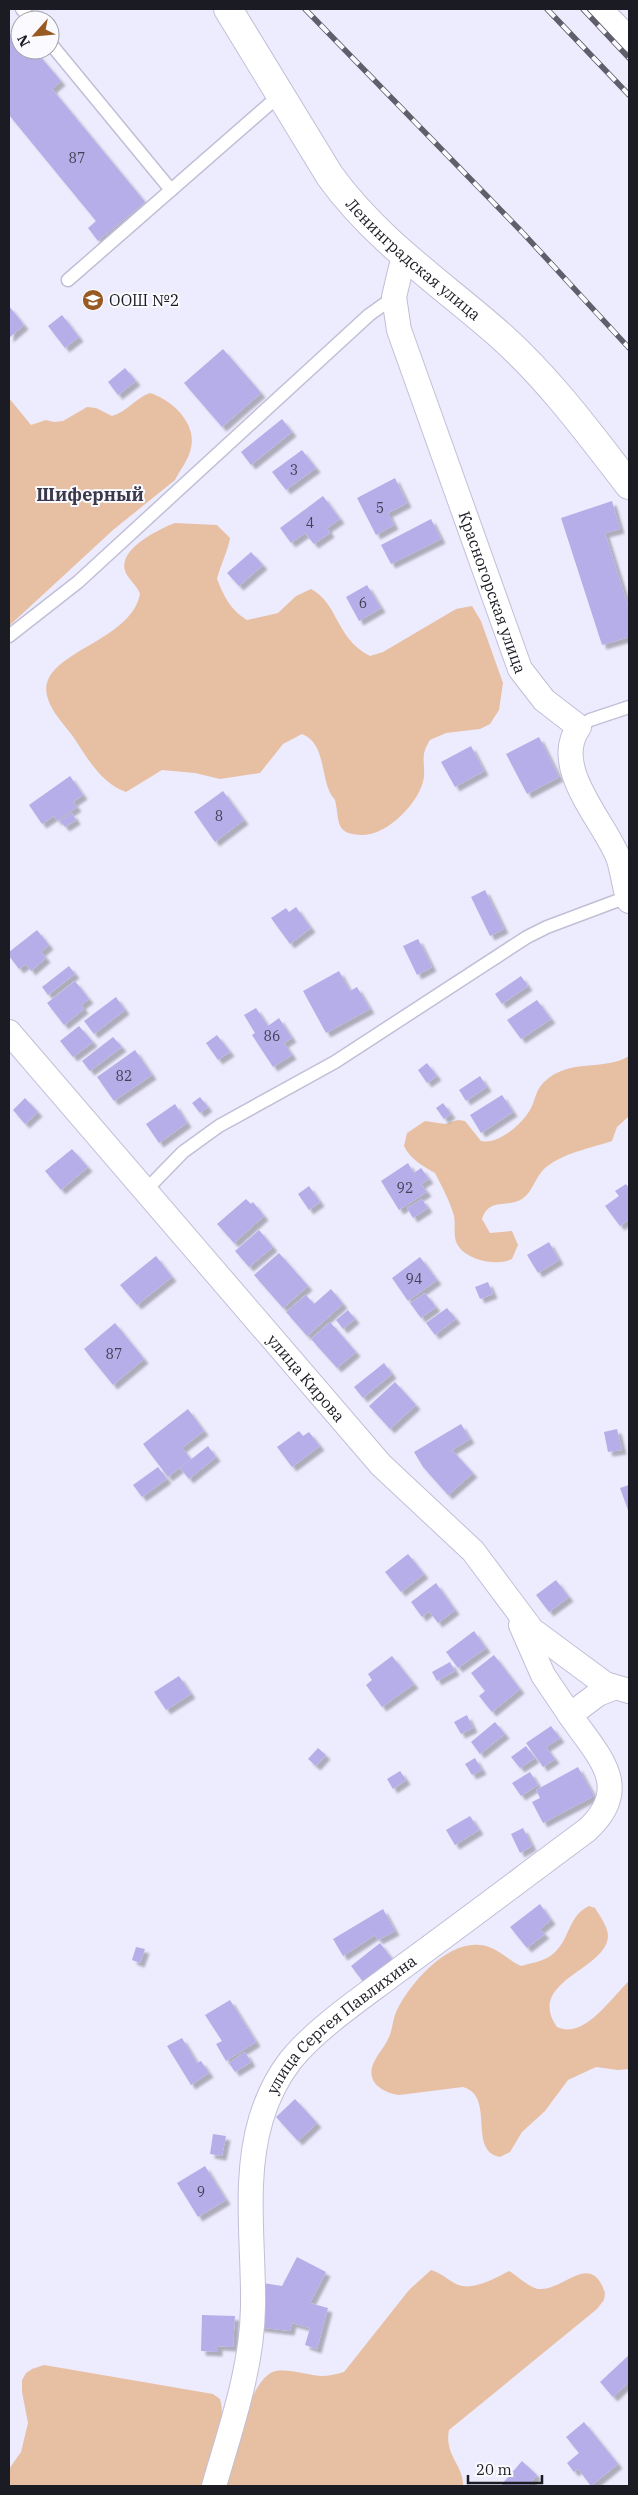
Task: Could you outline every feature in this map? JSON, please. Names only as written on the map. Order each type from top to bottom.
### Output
[{"type":"main road","name":"Ленинградская улица","points":[[228,9],[330,176],[347,199],[404,255],[501,336],[540,373],[629,485]]},
{"type":"street","points":[[600,9],[629,39]]},
{"type":"street","name":"Красногорская улица","points":[[404,255],[394,297],[399,330],[517,660],[531,685],[544,700],[579,728]]},
{"type":"street","points":[[579,728],[573,736],[569,747],[570,759],[588,804],[618,857],[628,899]]},
{"type":"street","name":"улица Кирова","points":[[9,1032],[381,1464],[473,1551],[513,1607],[542,1639],[621,1689]]},
{"type":"street","name":"улица Сергея Павлихина","points":[[214,2486],[237,2407],[249,2356],[253,2308],[251,2195],[254,2155],[261,2119],[273,2088],[291,2061],[313,2038],[348,2009],[601,1817],[608,1804],[612,1790],[609,1776],[544,1675],[513,1607]]},
{"type":"street","points":[[570,1715],[598,1694],[621,1689]]},
{"type":"lane","points":[[60,55],[171,190]]},
{"type":"lane","points":[[68,280],[281,94]]},
{"type":"lane","points":[[9,636],[78,582],[369,314],[394,297]]},
{"type":"lane","points":[[579,728],[590,720],[629,707]]},
{"type":"lane","points":[[145,1190],[183,1152],[207,1135],[335,1062],[526,937],[547,926],[628,899]]},
{"type":"shaded area","points":[[150,393],[167,401],[174,407],[186,421],[190,430],[192,439],[190,452],[175,480],[113,530],[9,626],[9,398],[31,425],[46,420],[54,422],[63,421],[87,407],[96,408],[112,416]]},
{"type":"shaded area","points":[[175,523],[217,525],[230,538],[217,579],[228,602],[241,616],[247,620],[278,613],[296,596],[311,589],[327,603],[350,640],[370,656],[383,652],[456,609],[472,606],[481,621],[503,683],[499,710],[490,724],[480,729],[446,733],[430,740],[424,754],[424,777],[417,796],[402,815],[383,829],[373,833],[354,834],[347,832],[340,825],[335,800],[327,784],[320,755],[310,739],[302,734],[283,744],[260,773],[220,779],[195,773],[162,770],[126,792],[117,788],[102,777],[55,713],[47,696],[48,681],[56,669],[69,658],[104,637],[120,625],[133,611],[140,594],[128,577],[124,563],[128,555],[141,541]]},
{"type":"shaded area","points":[[629,1056],[629,1116],[617,1127],[612,1141],[561,1158],[545,1168],[522,1199],[516,1202],[494,1205],[485,1212],[482,1219],[490,1233],[512,1231],[518,1245],[512,1259],[499,1262],[484,1261],[464,1252],[456,1240],[454,1216],[446,1194],[435,1173],[418,1162],[407,1151],[404,1146],[407,1133],[425,1121],[445,1124],[458,1120],[465,1121],[481,1141],[496,1139],[511,1131],[524,1119],[532,1106],[539,1088],[554,1074],[576,1067],[619,1061]]},
{"type":"shaded area","points":[[589,1906],[595,1908],[607,1929],[608,1936],[604,1948],[595,1958],[559,1987],[551,1998],[550,2011],[557,2027],[577,2028],[587,2023],[596,2015],[629,1981],[629,2069],[618,2070],[596,2067],[568,2080],[545,2111],[522,2132],[510,2152],[500,2157],[490,2153],[485,2145],[482,2135],[481,2112],[473,2092],[463,2087],[399,2095],[387,2092],[373,2081],[372,2067],[390,2036],[397,2010],[411,1988],[431,1966],[455,1950],[467,1946],[480,1945],[496,1950],[521,1966],[543,1960],[551,1956],[559,1947],[577,1916]]},
{"type":"shaded area","points":[[431,2270],[462,2286],[483,2283],[509,2271],[527,2284],[539,2289],[548,2288],[585,2273],[592,2275],[599,2281],[605,2293],[604,2300],[597,2309],[449,2430],[449,2447],[461,2472],[463,2486],[224,2486],[242,2421],[257,2387],[266,2376],[276,2371],[293,2371],[321,2376],[344,2372],[409,2290]]},
{"type":"shaded area","points":[[44,2365],[213,2394],[220,2399],[222,2421],[220,2432],[201,2486],[9,2486],[9,2469],[21,2452],[28,2423],[22,2392],[22,2380],[26,2373]]},
{"type":"building","points":[[9,36],[10,60],[43,60],[61,81],[52,89],[145,202],[98,241],[88,228],[96,221],[9,115]]},
{"type":"building","points":[[9,306],[24,325],[9,338]]},
{"type":"building","points":[[62,315],[79,337],[65,348],[48,326]]},
{"type":"building","points":[[223,349],[261,393],[222,427],[184,383]]},
{"type":"building","points":[[125,368],[136,381],[118,395],[108,382]]},
{"type":"building","points":[[282,419],[292,432],[251,465],[241,452]]},
{"type":"building","points":[[302,450],[316,468],[286,490],[272,472]]},
{"type":"building","points":[[395,478],[407,503],[388,513],[394,525],[376,535],[357,498]]},
{"type":"building","points":[[323,496],[340,519],[327,528],[330,533],[314,544],[305,533],[291,543],[280,528]]},
{"type":"building","points":[[612,501],[620,529],[605,533],[629,609],[629,637],[602,645],[561,518]]},
{"type":"building","points":[[431,519],[441,539],[391,564],[381,545]]},
{"type":"building","points":[[251,552],[263,565],[239,586],[227,573]]},
{"type":"building","points":[[367,585],[381,608],[359,621],[346,597]]},
{"type":"building","points":[[539,737],[559,777],[527,794],[506,754]]},
{"type":"building","points":[[471,746],[484,771],[455,787],[441,762]]},
{"type":"building","points":[[70,776],[83,795],[73,802],[77,807],[57,821],[54,816],[42,824],[29,805]]},
{"type":"building","points":[[223,791],[244,820],[215,842],[194,812]]},
{"type":"building","points":[[72,813],[76,820],[65,827],[60,821]]},
{"type":"building","points":[[485,890],[504,929],[490,936],[471,897]]},
{"type":"building","points":[[296,907],[311,928],[290,944],[271,918],[286,908],[289,912]]},
{"type":"building","points":[[37,930],[49,945],[41,952],[46,958],[31,971],[26,964],[19,969],[9,956],[9,952]]},
{"type":"building","points":[[418,939],[432,967],[417,975],[403,946]]},
{"type":"building","points":[[69,966],[75,974],[48,995],[42,987]]},
{"type":"building","points":[[339,971],[350,991],[357,987],[370,1009],[326,1033],[303,991]]},
{"type":"building","points":[[521,976],[528,986],[502,1004],[495,994]]},
{"type":"building","points":[[75,981],[89,999],[81,1005],[84,1009],[64,1025],[47,1003]]},
{"type":"building","points":[[116,997],[125,1010],[94,1034],[84,1021]]},
{"type":"building","points":[[537,1000],[551,1019],[521,1039],[507,1020]]},
{"type":"building","points":[[256,1008],[268,1026],[279,1018],[292,1038],[284,1043],[292,1055],[273,1067],[252,1035],[255,1033],[244,1015]]},
{"type":"building","points":[[79,1026],[93,1042],[73,1057],[60,1041]]},
{"type":"building","points":[[217,1035],[230,1052],[218,1060],[206,1043]]},
{"type":"building","points":[[113,1037],[122,1047],[90,1071],[82,1061]]},
{"type":"building","points":[[135,1050],[152,1075],[114,1101],[97,1077]]},
{"type":"building","points":[[427,1063],[437,1076],[427,1083],[418,1070]]},
{"type":"building","points":[[480,1076],[487,1087],[466,1101],[459,1090]]},
{"type":"building","points":[[502,1095],[513,1112],[481,1133],[470,1115]]},
{"type":"building","points":[[200,1097],[208,1107],[200,1113],[192,1103]]},
{"type":"building","points":[[25,1098],[38,1112],[25,1124],[13,1110]]},
{"type":"building","points":[[443,1103],[451,1114],[444,1119],[436,1108]]},
{"type":"building","points":[[175,1104],[187,1123],[159,1143],[146,1124]]},
{"type":"building","points":[[72,1149],[88,1167],[61,1190],[45,1171]]},
{"type":"building","points":[[408,1163],[414,1173],[421,1168],[429,1179],[421,1184],[427,1192],[399,1210],[381,1181]]},
{"type":"building","points":[[626,1184],[629,1188],[629,1219],[620,1226],[605,1206],[619,1196],[615,1191]]},
{"type":"building","points":[[309,1186],[320,1202],[309,1210],[298,1194]]},
{"type":"building","points":[[246,1199],[251,1204],[253,1202],[264,1216],[234,1243],[217,1224]]},
{"type":"building","points":[[422,1199],[428,1208],[413,1218],[407,1208]]},
{"type":"building","points":[[259,1230],[273,1247],[249,1267],[235,1251]]},
{"type":"building","points":[[549,1242],[559,1260],[538,1273],[527,1255]]},
{"type":"building","points":[[279,1253],[308,1286],[283,1308],[254,1275]]},
{"type":"building","points":[[156,1256],[172,1277],[137,1305],[120,1285]]},
{"type":"building","points":[[420,1257],[437,1280],[408,1301],[392,1278]]},
{"type":"building","points":[[488,1282],[493,1294],[480,1299],[475,1287]]},
{"type":"building","points":[[331,1289],[343,1304],[307,1336],[286,1312],[306,1295],[314,1304]]},
{"type":"building","points":[[425,1293],[436,1307],[421,1318],[410,1303]]},
{"type":"building","points":[[447,1308],[456,1319],[435,1335],[426,1323]]},
{"type":"building","points":[[348,1310],[355,1319],[343,1329],[336,1320]]},
{"type":"building","points":[[330,1322],[356,1352],[337,1368],[311,1339]]},
{"type":"building","points":[[115,1323],[144,1359],[113,1385],[84,1349]]},
{"type":"building","points":[[384,1363],[392,1374],[363,1398],[354,1387]]},
{"type":"building","points":[[395,1382],[416,1405],[390,1429],[369,1406]]},
{"type":"building","points":[[188,1409],[204,1431],[182,1448],[191,1459],[168,1477],[143,1444]]},
{"type":"building","points":[[461,1424],[470,1439],[452,1450],[473,1473],[448,1495],[423,1467],[414,1452]]},
{"type":"building","points":[[617,1429],[622,1450],[608,1452],[604,1432]]},
{"type":"building","points":[[299,1431],[303,1436],[309,1432],[320,1446],[292,1467],[277,1447]]},
{"type":"building","points":[[208,1446],[216,1457],[189,1479],[180,1468]]},
{"type":"building","points":[[158,1467],[167,1479],[142,1497],[133,1485]]},
{"type":"building","points":[[629,1485],[629,1513],[620,1488]]},
{"type":"building","points":[[408,1554],[424,1574],[401,1592],[385,1572]]},
{"type":"building","points":[[556,1580],[569,1597],[549,1612],[536,1595]]},
{"type":"building","points":[[436,1583],[455,1610],[438,1623],[429,1611],[422,1617],[411,1602]]},
{"type":"building","points":[[474,1631],[486,1648],[458,1668],[446,1652]]},
{"type":"building","points":[[494,1655],[520,1689],[492,1712],[479,1696],[485,1691],[471,1673]]},
{"type":"building","points":[[392,1656],[414,1684],[382,1707],[366,1685],[372,1680],[368,1674]]},
{"type":"building","points":[[450,1662],[455,1671],[437,1681],[432,1672]]},
{"type":"building","points":[[179,1676],[191,1694],[166,1710],[154,1692]]},
{"type":"building","points":[[467,1715],[473,1728],[461,1734],[454,1722]]},
{"type":"building","points":[[495,1722],[505,1734],[480,1754],[471,1742]]},
{"type":"building","points":[[551,1726],[560,1738],[546,1747],[555,1759],[543,1767],[526,1743]]},
{"type":"building","points":[[526,1746],[535,1758],[520,1768],[511,1757]]},
{"type":"building","points":[[318,1748],[326,1755],[316,1766],[308,1759]]},
{"type":"building","points":[[475,1758],[482,1770],[472,1775],[465,1764]]},
{"type":"building","points":[[578,1767],[594,1796],[543,1823],[532,1802],[540,1798],[536,1790]]},
{"type":"building","points":[[400,1771],[406,1780],[393,1789],[387,1779]]},
{"type":"building","points":[[530,1772],[538,1785],[521,1796],[512,1783]]},
{"type":"building","points":[[470,1816],[479,1830],[455,1845],[446,1830]]},
{"type":"building","points":[[523,1828],[532,1846],[520,1853],[511,1834]]},
{"type":"building","points":[[540,1904],[551,1920],[540,1929],[545,1934],[527,1948],[510,1927]]},
{"type":"building","points":[[383,1909],[395,1931],[378,1940],[375,1935],[343,1956],[333,1939]]},
{"type":"building","points":[[380,1943],[393,1960],[364,1983],[351,1966]]},
{"type":"building","points":[[136,1947],[145,1949],[140,1963],[132,1960]]},
{"type":"building","points":[[230,2000],[256,2042],[226,2061],[216,2044],[222,2041],[205,2015]]},
{"type":"building","points":[[182,2038],[197,2063],[201,2061],[209,2073],[191,2085],[167,2046]]},
{"type":"building","points":[[245,2052],[251,2062],[235,2072],[229,2063]]},
{"type":"building","points":[[295,2099],[317,2123],[298,2141],[276,2117]]},
{"type":"building","points":[[213,2134],[226,2136],[222,2156],[210,2154]]},
{"type":"building","points":[[205,2166],[226,2200],[198,2217],[177,2183]]},
{"type":"building","points":[[297,2257],[326,2272],[310,2303],[328,2308],[317,2349],[305,2345],[310,2328],[292,2323],[290,2331],[257,2327],[263,2283],[282,2286]]},
{"type":"building","points":[[202,2315],[235,2316],[233,2347],[218,2346],[218,2352],[201,2351]]},
{"type":"building","points":[[629,2355],[629,2382],[613,2397],[600,2382]]},
{"type":"building","points":[[584,2422],[618,2464],[591,2486],[578,2469],[574,2472],[567,2463],[579,2453],[566,2437]]},
{"type":"building","points":[[522,2461],[537,2475],[527,2486],[504,2486],[502,2484]]},
{"type":"railway","points":[[305,9],[522,232],[629,348]]},
{"type":"railway","points":[[547,9],[629,95]]},
{"type":"railway","points":[[583,9],[629,58]]},
{"type":"place","name":"ООШ №2","points":[[93,300]]},
{"type":"district","name":"Шиферный","points":[[90,495]]}]
